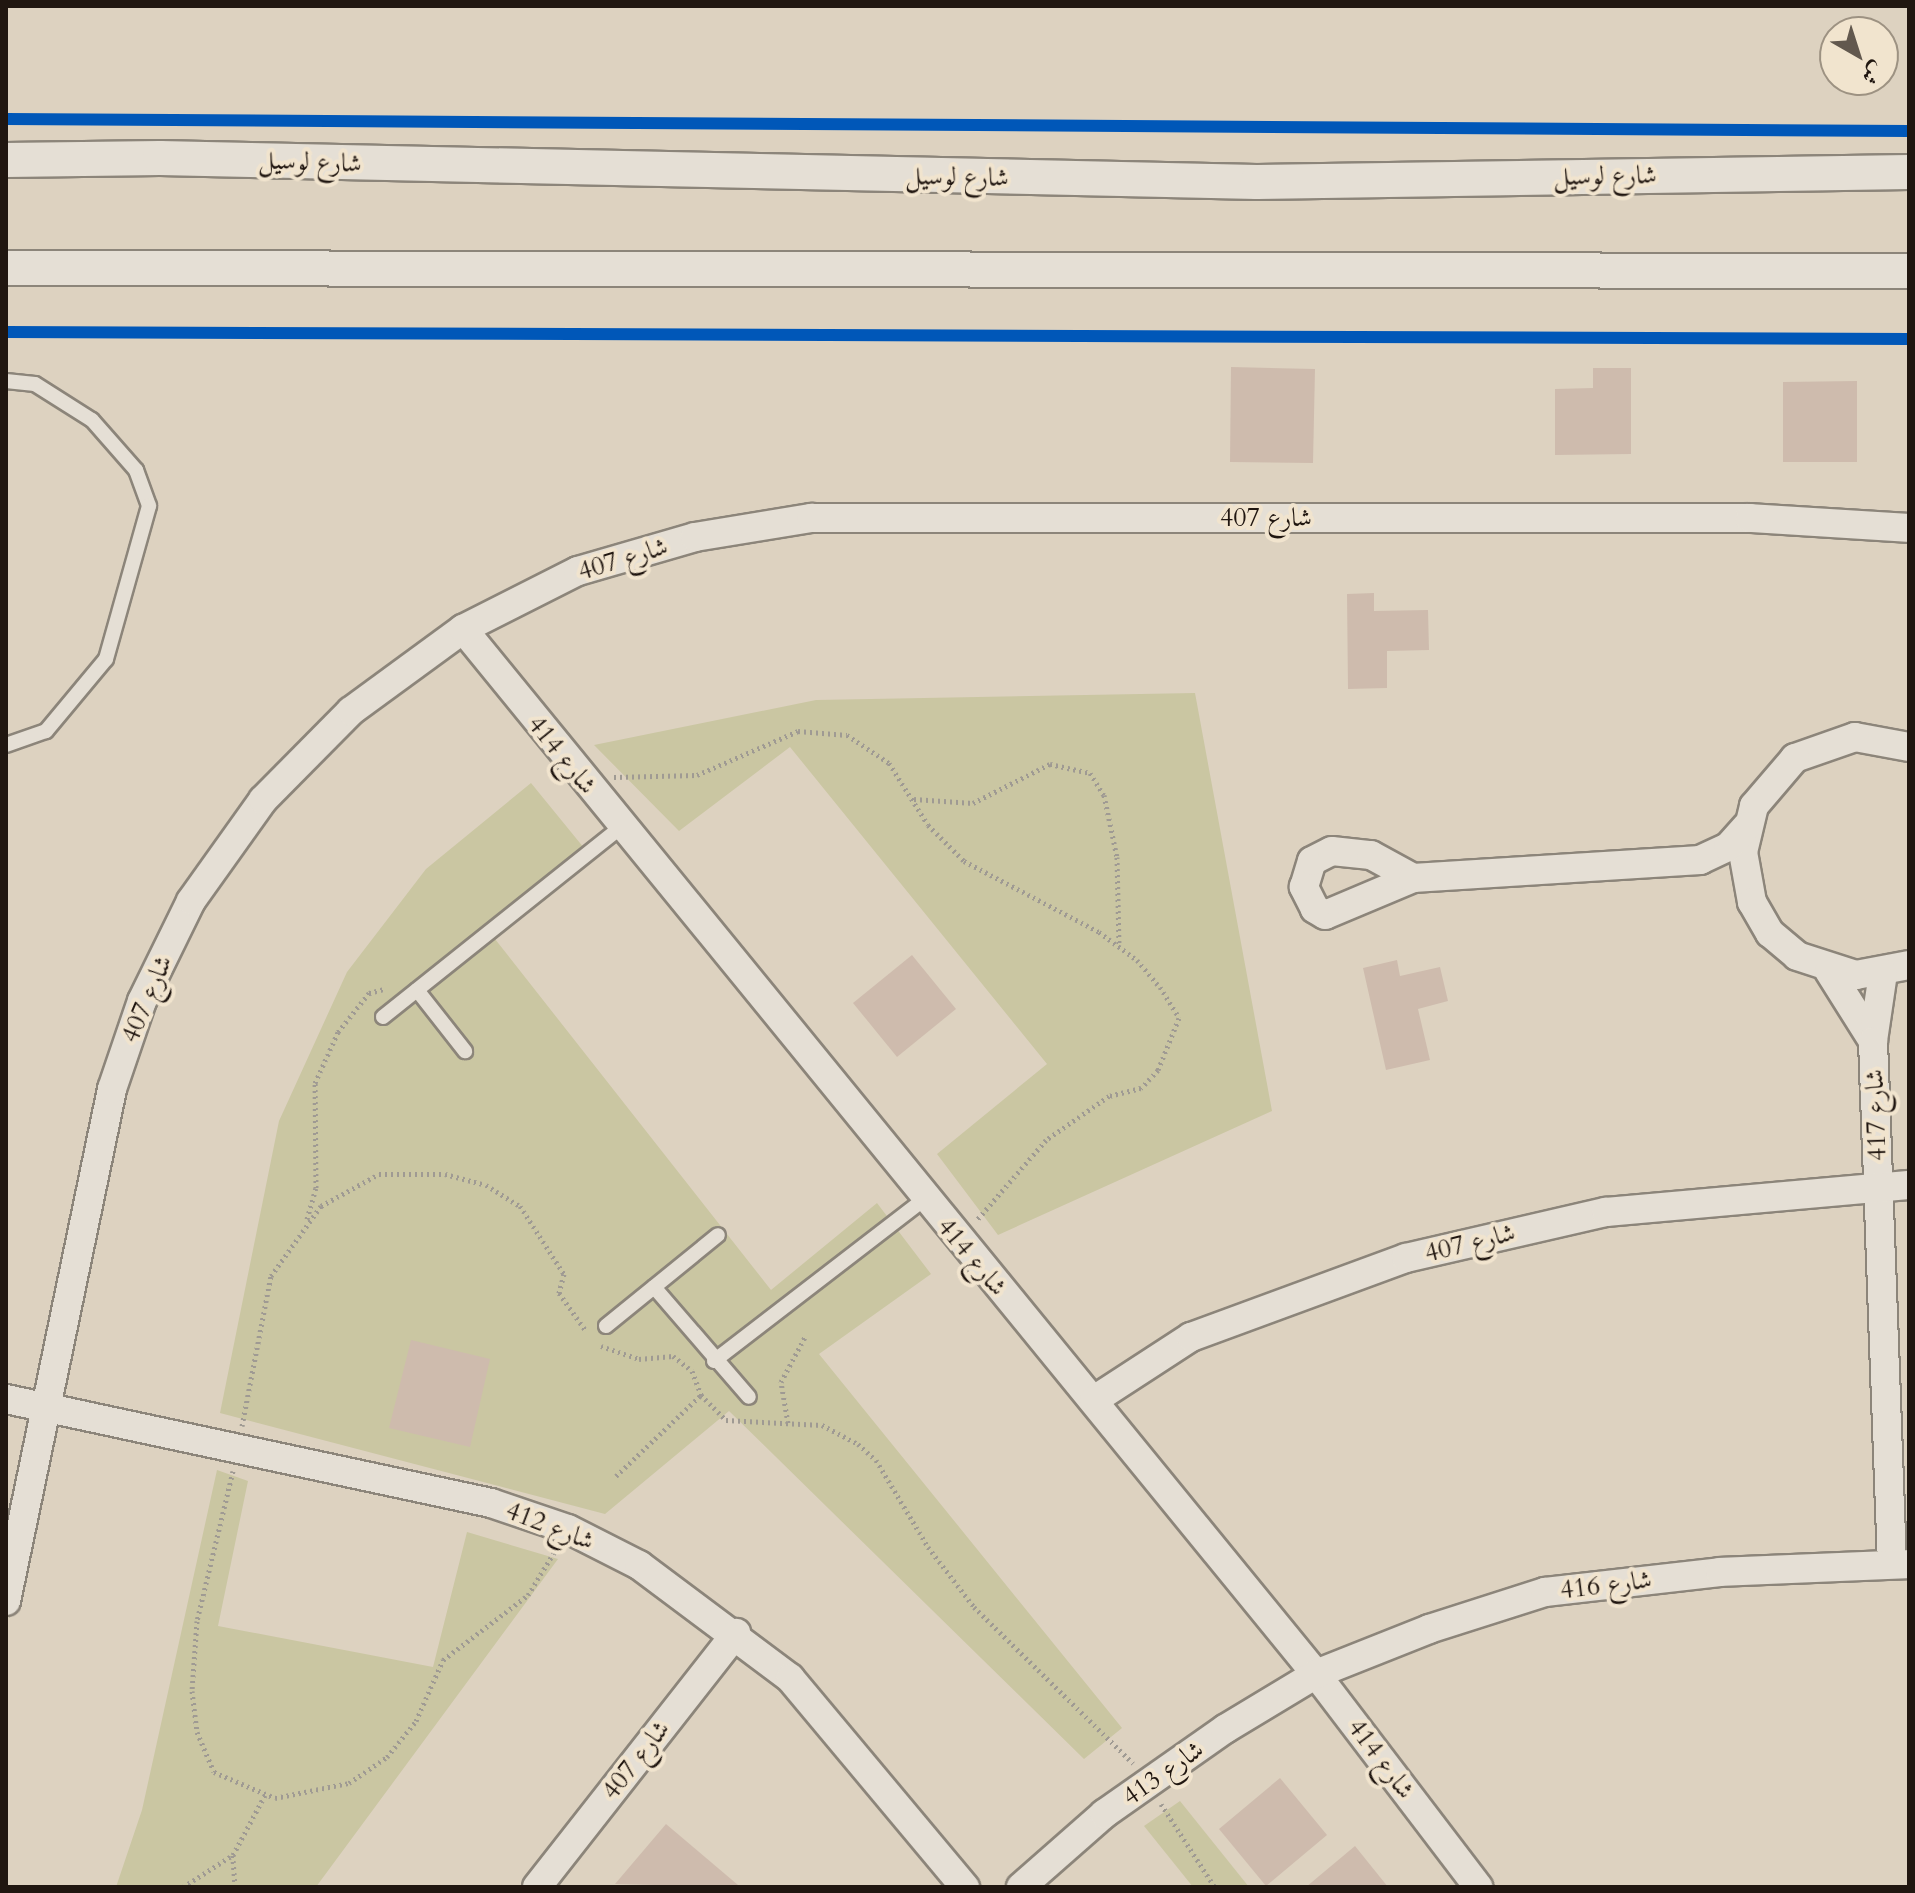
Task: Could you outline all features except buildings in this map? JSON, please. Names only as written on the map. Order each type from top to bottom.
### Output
[{"type":"street","name":"شارع لوسيل","points":[[9,162],[160,158],[1257,182],[1909,172]]},
{"type":"street","points":[[6,268],[1909,271]]},
{"type":"street","name":"شارع 407","points":[[6,1601],[112,1089],[142,1001],[191,901],[303,754],[403,669],[463,629],[578,571],[695,537],[811,518],[1750,518],[1909,528]]},
{"type":"street","name":"شارع 414","points":[[463,629],[923,1200],[1094,1400],[1316,1674],[1478,1887]]},
{"type":"street","points":[[1413,878],[1700,860],[1728,847],[1747,826],[1772,779],[1814,747],[1855,737],[1909,747]]},
{"type":"street","points":[[1747,826],[1745,877],[1752,902]]},
{"type":"street","points":[[1700,860],[1752,902],[1783,945],[1829,971],[1896,969]]},
{"type":"street","name":"شارع 417","points":[[1878,1190],[1873,1041],[1896,969]]},
{"type":"street","name":"شارع 417","points":[[1829,971],[1873,1041]]},
{"type":"street","name":"شارع 407","points":[[1094,1400],[1191,1337],[1406,1258],[1606,1212],[1909,1185]]},
{"type":"street","points":[[1878,1190],[1900,1564]]},
{"type":"street","name":"شارع 412","points":[[6,1399],[491,1503],[568,1529],[639,1565],[736,1633],[835,1726],[965,1887]]},
{"type":"street","name":"شارع 416","points":[[1316,1674],[1545,1592],[1720,1572],[1900,1564]]},
{"type":"street","name":"شارع 407","points":[[537,1887],[736,1633]]},
{"type":"street","name":"شارع 413","points":[[1021,1887],[1148,1783],[1316,1674]]},
{"type":"lane","points":[[6,381],[35,384],[92,420],[136,470],[149,506],[106,659],[46,731],[6,745]]},
{"type":"lane","points":[[383,1017],[621,827]]},
{"type":"lane","points":[[417,990],[465,1051]]},
{"type":"lane","points":[[714,1361],[923,1200]]},
{"type":"lane","points":[[606,1326],[718,1235]]},
{"type":"lane","points":[[654,1287],[714,1361],[749,1397]]},
{"type":"path","points":[[585,784],[632,773],[697,775],[771,738],[819,729],[866,745],[889,763],[949,848],[979,872],[1070,913],[1119,946],[1174,1005],[1179,1018],[1169,1052],[1141,1088],[1109,1096],[1046,1140],[955,1239]]},
{"type":"path","points":[[912,799],[973,803],[1050,764],[1090,773],[1104,795],[1117,857],[1119,946]]},
{"type":"path","points":[[306,1224],[316,1188],[315,1083],[338,1032],[369,993],[391,984],[403,1001]]},
{"type":"path","points":[[788,1423],[781,1382],[806,1335]]},
{"type":"path","points":[[616,1476],[701,1395]]},
{"type":"path","points":[[1148,1783],[1215,1887]]},
{"type":"path","points":[[183,1887],[233,1855],[265,1795]]},
{"type":"path","points":[[233,1855],[235,1887]]},
{"type":"shaded area","points":[[1195,693],[1272,1111],[998,1235],[937,1154],[1047,1064],[790,747],[679,831],[594,745],[816,700]]},
{"type":"shaded area","points":[[531,783],[593,859],[495,939],[771,1290],[877,1203],[931,1274],[819,1354],[1122,1728],[1084,1759],[729,1411],[605,1514],[220,1413],[279,1121],[347,972],[426,869]]},
{"type":"shaded area","points":[[217,1470],[248,1481],[218,1626],[433,1667],[467,1532],[558,1559],[316,1887],[116,1887],[142,1810]]},
{"type":"shaded area","points":[[1180,1801],[1249,1887],[1193,1887],[1144,1826]]},
{"type":"cycle path","points":[[6,119],[1909,131]]},
{"type":"cycle path","points":[[6,332],[1909,339]]}]
